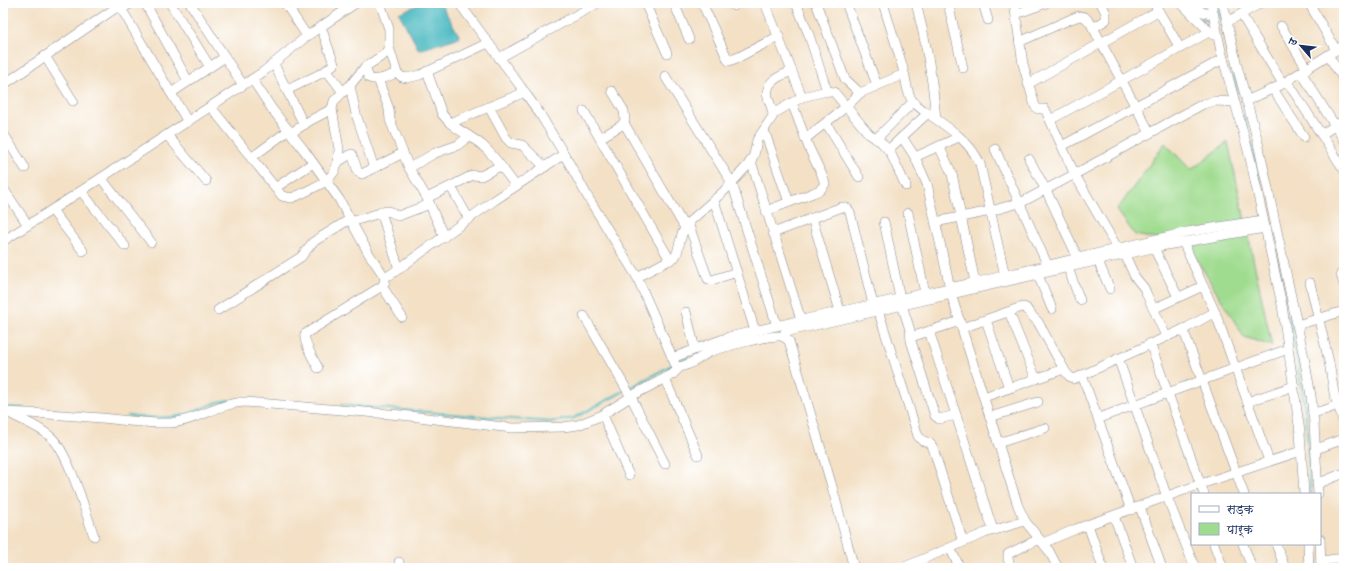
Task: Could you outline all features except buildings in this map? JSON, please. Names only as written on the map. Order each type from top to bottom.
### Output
[{"type":"street","points":[[3,85],[120,6],[131,3]]},
{"type":"street","points":[[145,3],[188,81]]},
{"type":"street","points":[[170,3],[210,67]]},
{"type":"street","points":[[190,3],[243,85]]},
{"type":"street","points":[[285,3],[307,36]]},
{"type":"street","points":[[3,241],[211,107],[274,64],[307,36],[356,3]]},
{"type":"street","points":[[380,3],[389,29],[389,47],[397,73],[402,77],[407,78],[427,71],[488,43]]},
{"type":"street","points":[[6,412],[173,423],[187,420],[233,404],[245,402],[401,415],[512,428],[563,427],[578,425],[603,415],[628,393],[665,379],[673,374],[675,363],[637,277],[589,199],[540,114],[459,3]]},
{"type":"street","points":[[646,3],[667,53]]},
{"type":"street","points":[[674,3],[689,39]]},
{"type":"street","points":[[702,3],[726,58],[730,61],[779,36]]},
{"type":"street","points":[[765,3],[802,97]]},
{"type":"street","points":[[796,3],[809,36],[827,91]]},
{"type":"street","points":[[816,3],[845,79],[860,94]]},
{"type":"street","points":[[846,3],[877,85]]},
{"type":"street","points":[[883,3],[909,95],[913,102],[959,136],[974,153],[980,164],[1005,276]]},
{"type":"street","points":[[888,150],[902,137],[932,116],[934,99],[929,62],[922,24],[916,3]]},
{"type":"street","points":[[948,3],[963,68]]},
{"type":"street","points":[[983,3],[988,20]]},
{"type":"street","points":[[1014,3],[1023,64],[1036,108],[1045,109],[1075,175],[1135,277],[1144,288],[1166,336]]},
{"type":"street","points":[[1016,14],[1046,3]]},
{"type":"street","points":[[1181,3],[1219,41]]},
{"type":"street","points":[[1192,3],[1202,12],[1214,15]]},
{"type":"street","points":[[1211,3],[1223,59],[1250,158],[1282,305],[1294,386],[1304,493]]},
{"type":"street","points":[[1223,3],[1246,101],[1257,138],[1307,373],[1313,413],[1318,493]]},
{"type":"street","points":[[1227,22],[1241,14],[1249,6],[1261,3]]},
{"type":"street","points":[[1246,101],[1273,89],[1304,71],[1340,47],[1309,3]]},
{"type":"street","points":[[499,58],[594,4]]},
{"type":"street","points":[[1092,28],[1106,20],[1105,4]]},
{"type":"street","points":[[120,6],[188,122]]},
{"type":"street","points":[[1028,84],[1101,44],[1156,7],[1180,48]]},
{"type":"street","points":[[1241,14],[1285,82],[1322,134],[1344,170]]},
{"type":"street","points":[[1019,42],[1079,16],[1085,17],[1150,133]]},
{"type":"street","points":[[1281,26],[1304,71],[1344,140]]},
{"type":"street","points":[[287,90],[332,67],[334,62],[321,27]]},
{"type":"street","points":[[1050,120],[1210,32]]},
{"type":"street","points":[[211,107],[282,196],[291,198],[327,181],[332,176],[338,162],[339,149],[332,109],[334,101],[364,67],[385,54],[389,47]]},
{"type":"street","points":[[1328,55],[1344,80]]},
{"type":"street","points":[[46,56],[73,101]]},
{"type":"street","points":[[171,93],[225,57]]},
{"type":"street","points":[[1062,146],[1223,59]]},
{"type":"street","points":[[274,64],[304,125]]},
{"type":"street","points":[[364,67],[369,78],[378,79],[397,73]]},
{"type":"street","points":[[327,70],[346,89],[374,168]]},
{"type":"street","points":[[427,71],[442,114],[450,123],[488,150],[516,186]]},
{"type":"street","points":[[637,277],[670,260],[677,253],[686,225],[732,183],[751,160],[756,151],[756,142],[772,120],[773,114],[767,94],[769,85],[780,76],[792,71]]},
{"type":"street","points":[[805,139],[860,94],[904,74]]},
{"type":"street","points":[[665,76],[732,183],[783,330],[792,348],[854,568]]},
{"type":"street","points":[[252,79],[327,181],[384,276],[382,286],[304,335],[318,368]]},
{"type":"street","points":[[378,79],[389,109],[390,120],[409,168],[414,179],[429,201],[444,237]]},
{"type":"street","points":[[1273,89],[1304,137]]},
{"type":"street","points":[[773,114],[802,97],[827,91],[834,92],[869,134],[888,150],[906,186]]},
{"type":"street","points":[[450,123],[525,92]]},
{"type":"street","points":[[612,92],[625,114],[624,123],[686,225],[708,278],[712,280],[737,272]]},
{"type":"street","points":[[935,222],[990,211],[1019,203],[1075,175],[1203,104],[1216,101],[1234,102]]},
{"type":"street","points":[[876,139],[913,102]]},
{"type":"street","points":[[766,211],[820,190],[825,184],[805,139],[792,103]]},
{"type":"street","points":[[489,107],[506,138],[511,143],[522,145],[545,167]]},
{"type":"street","points":[[251,158],[290,132],[332,109]]},
{"type":"street","points":[[584,111],[670,260]]},
{"type":"street","points":[[1322,134],[1344,120]]},
{"type":"street","points":[[600,138],[624,123]]},
{"type":"street","points":[[826,123],[859,177]]},
{"type":"street","points":[[764,130],[789,202]]},
{"type":"street","points":[[3,133],[25,168]]},
{"type":"street","points":[[167,135],[206,181]]},
{"type":"street","points":[[409,168],[435,153],[458,145],[470,136]]},
{"type":"street","points":[[915,157],[959,136]]},
{"type":"street","points":[[902,137],[915,157],[927,184],[950,291],[1018,506],[1025,520],[1049,552],[1058,568]]},
{"type":"street","points":[[939,146],[952,174],[975,282]]},
{"type":"street","points":[[995,149],[1048,266]]},
{"type":"street","points":[[338,162],[352,154],[360,174],[367,172],[403,153]]},
{"type":"street","points":[[384,276],[390,275],[399,269],[564,154]]},
{"type":"street","points":[[1029,159],[1046,190],[1078,258]]},
{"type":"street","points":[[751,160],[801,320]]},
{"type":"street","points":[[275,188],[314,163]]},
{"type":"street","points":[[218,310],[301,257],[313,242],[350,220],[388,211],[398,216],[429,201],[473,175],[481,176],[500,166]]},
{"type":"street","points":[[101,178],[151,242]]},
{"type":"street","points":[[451,187],[469,219]]},
{"type":"street","points":[[3,188],[28,225]]},
{"type":"street","points":[[81,191],[125,246]]},
{"type":"street","points":[[714,200],[755,331]]},
{"type":"street","points":[[773,233],[842,207],[849,210],[876,307],[918,436],[923,441],[931,444],[933,448],[963,542]]},
{"type":"street","points":[[52,210],[82,251]]},
{"type":"street","points":[[381,212],[399,269]]},
{"type":"street","points":[[908,213],[925,293]]},
{"type":"street","points":[[812,218],[840,311]]},
{"type":"street","points":[[884,222],[901,301],[935,416],[939,419],[956,415]]},
{"type":"street","points":[[901,301],[925,293],[950,291],[975,282],[1078,258],[1154,248],[1264,224]]},
{"type":"street","points":[[675,363],[695,349],[729,337],[755,331],[783,330],[901,301],[1038,275],[1098,261],[1121,252],[1188,232],[1264,224]]},
{"type":"street","points":[[1183,242],[1215,312],[1269,461]]},
{"type":"street","points":[[1154,248],[1178,297]]},
{"type":"street","points":[[1098,261],[1110,289]]},
{"type":"street","points":[[1068,268],[1080,300]]},
{"type":"street","points":[[1341,274],[1344,285]]},
{"type":"street","points":[[1038,275],[1052,309]]},
{"type":"street","points":[[1310,283],[1331,371],[1341,404],[1344,423]]},
{"type":"street","points":[[382,286],[402,317]]},
{"type":"street","points":[[1153,309],[1203,286]]},
{"type":"street","points":[[675,363],[682,367],[711,352],[761,339],[779,336],[783,330],[801,320],[840,311],[876,307]]},
{"type":"street","points":[[911,337],[929,331],[986,320],[1023,307],[1026,308],[1038,322],[1064,369],[1071,378],[1074,378],[1183,329],[1215,312]]},
{"type":"street","points":[[1297,325],[1344,311]]},
{"type":"street","points":[[686,312],[695,349]]},
{"type":"street","points":[[1009,312],[1036,379]]},
{"type":"street","points":[[584,316],[628,393],[665,464]]},
{"type":"street","points":[[986,320],[1009,388]]},
{"type":"street","points":[[1183,329],[1244,493]]},
{"type":"street","points":[[929,331],[994,530]]},
{"type":"street","points":[[1150,343],[1169,392],[1204,493]]},
{"type":"street","points":[[1098,418],[1288,349]]},
{"type":"street","points":[[1118,358],[1167,497],[1188,537],[1195,568]]},
{"type":"street","points":[[984,397],[1064,369]]},
{"type":"street","points":[[1082,375],[1131,510]]},
{"type":"street","points":[[665,379],[698,455]]},
{"type":"street","points":[[1247,402],[1294,386]]},
{"type":"street","points":[[990,417],[1038,402]]},
{"type":"street","points":[[1313,413],[1341,404]]},
{"type":"street","points":[[6,412],[39,428],[56,442],[70,469],[94,536]]},
{"type":"street","points":[[603,415],[629,475]]},
{"type":"street","points":[[998,443],[1045,428]]},
{"type":"street","points":[[1316,449],[1344,439]]},
{"type":"street","points":[[1011,568],[1008,554],[1201,484],[1301,451]]},
{"type":"street","points":[[1317,484],[1344,473]]},
{"type":"street","points":[[1140,506],[1162,568]]},
{"type":"street","points":[[1114,516],[1133,568]]},
{"type":"street","points":[[902,568],[963,542],[1025,520]]},
{"type":"street","points":[[1088,525],[1103,568]]},
{"type":"street","points":[[1214,545],[1223,568]]},
{"type":"street","points":[[1243,545],[1252,568]]},
{"type":"street","points":[[1276,545],[1285,568]]},
{"type":"street","points":[[1308,545],[1309,568]]},
{"type":"street","points":[[1320,545],[1321,564],[1344,558]]},
{"type":"street","points":[[950,548],[960,568]]},
{"type":"green space","points":[[1228,142],[1272,346],[1244,337],[1188,245],[1135,235],[1117,210],[1165,143],[1191,170]]},
{"type":"water","points":[[423,3],[440,3],[460,37],[419,50],[399,13]]},
{"type":"waterway","points":[[1217,3],[1238,93]]},
{"type":"waterway","points":[[1202,18],[1211,22]]},
{"type":"waterway","points":[[1242,114],[1245,120],[1260,182],[1290,319],[1306,413],[1311,493]]},
{"type":"waterway","points":[[678,362],[688,357]]},
{"type":"waterway","points":[[628,389],[672,365]]},
{"type":"waterway","points":[[341,405],[550,422],[574,418],[624,391]]},
{"type":"waterway","points":[[128,416],[156,418],[178,416],[190,414],[217,402],[230,400]]},
{"type":"waterway","points":[[3,407],[24,408]]},
{"type":"waterway","points":[[1314,545],[1316,568]]}]
